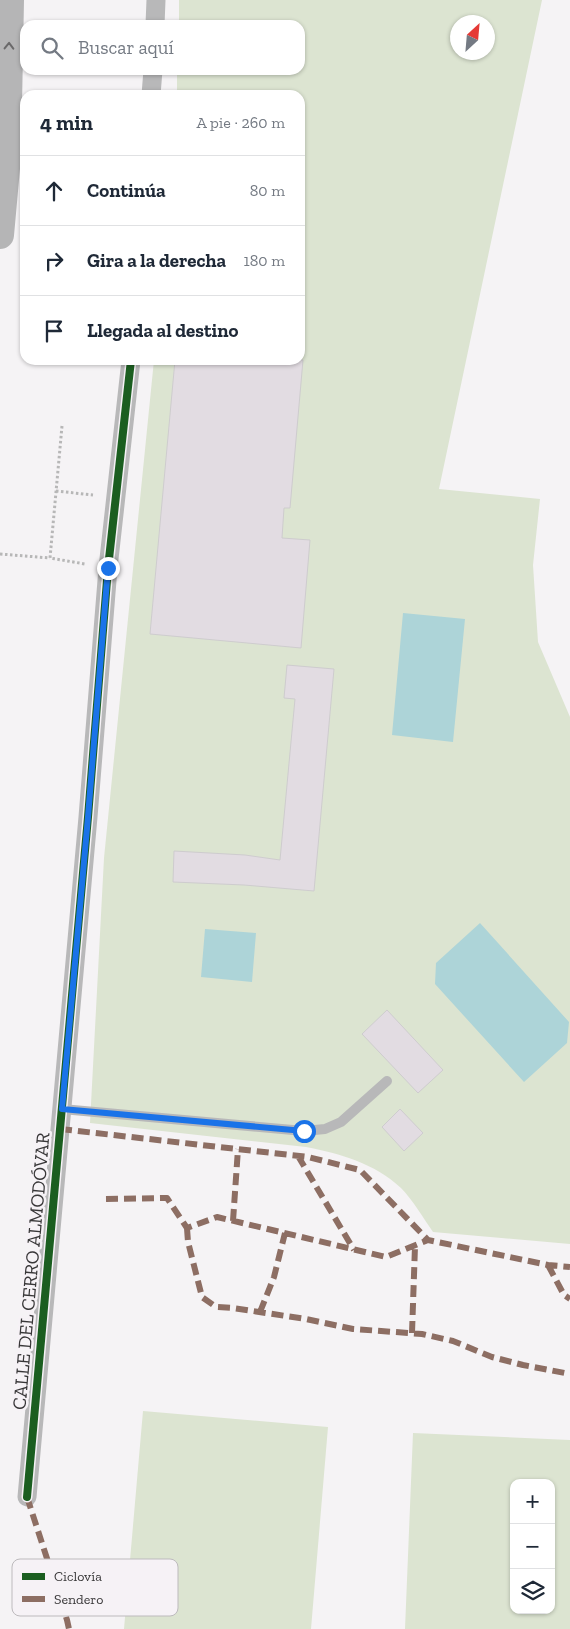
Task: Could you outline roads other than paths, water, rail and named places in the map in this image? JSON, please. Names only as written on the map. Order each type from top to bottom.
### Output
[{"type":"highway","points":[[0,235],[7,157],[10,0]]},
{"type":"street","points":[[155,20],[156,0]]},
{"type":"street","points":[[151,90],[153,75]]},
{"type":"street","name":"CALLE DEL CERRO ALMODÓVAR","points":[[27,1497],[89,807],[108,568],[130,365]]},
{"type":"lane","points":[[62,1109],[304,1131],[318,1130],[341,1122],[387,1081]]},
{"type":"water","points":[[403,613],[465,619],[453,742],[392,735]]},
{"type":"water","points":[[480,923],[569,1022],[567,1043],[524,1082],[435,984],[436,963]]},
{"type":"water","points":[[205,929],[256,933],[252,982],[201,977]]}]
